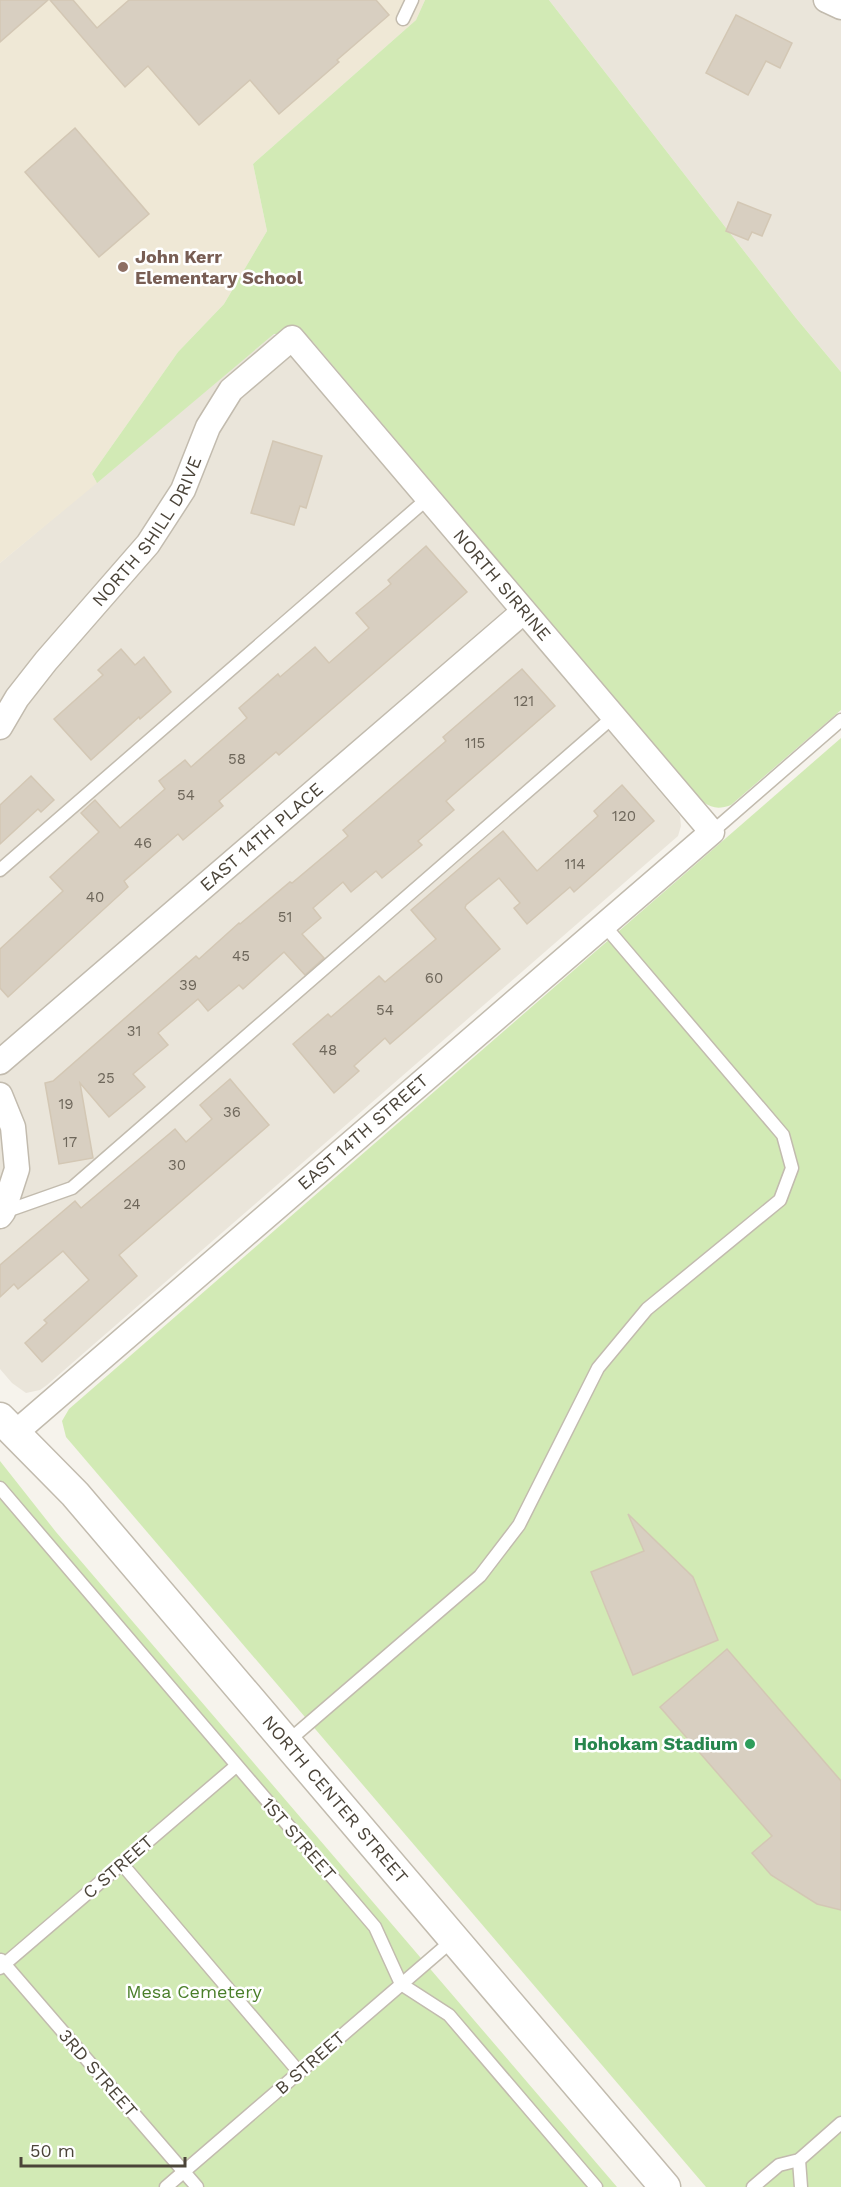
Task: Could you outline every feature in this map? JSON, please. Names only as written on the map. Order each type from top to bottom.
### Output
[{"type":"street","points":[[826,0],[841,7]]},
{"type":"street","name":"NORTH SIRRINE","points":[[292,338],[711,832]]},
{"type":"street","name":"NORTH SHILL DRIVE","points":[[0,727],[16,698],[148,544],[183,490],[208,427],[231,390],[292,338]]},
{"type":"street","name":"EAST 14TH PLACE","points":[[0,1062],[523,612]]},
{"type":"street","name":"EAST 14TH STREET","points":[[7,1426],[604,925],[711,832]]},
{"type":"street","points":[[0,1095],[13,1127],[17,1169],[2,1214]]},
{"type":"street","name":"NORTH CENTER STREET","points":[[7,1426],[75,1494],[665,2187]]},
{"type":"lane","points":[[404,19],[412,0]]},
{"type":"lane","points":[[0,870],[427,499]]},
{"type":"lane","points":[[2,1214],[72,1188],[613,717]]},
{"type":"lane","points":[[711,832],[841,720]]},
{"type":"lane","points":[[286,1742],[480,1576],[519,1525],[598,1368],[647,1309],[780,1200],[792,1168],[783,1135],[604,925]]},
{"type":"lane","name":"1ST STREET","points":[[0,1488],[375,1927],[401,1984]]},
{"type":"lane","name":"C STREET","points":[[2,1964],[236,1766]]},
{"type":"lane","points":[[122,1864],[299,2072]]},
{"type":"lane","name":"B STREET","points":[[166,2187],[454,1939]]},
{"type":"lane","name":"3RD STREET","points":[[2,1964],[196,2187]]},
{"type":"lane","points":[[401,1984],[449,2015],[596,2187]]},
{"type":"lane","points":[[753,2187],[779,2165],[799,2160],[841,2123]]},
{"type":"lane","points":[[799,2160],[801,2187]]},
{"type":"shaded area","name":"John Kerr Elementary School","points":[[0,0],[425,0],[416,20],[253,164],[267,231],[224,304],[178,352],[92,474],[97,483],[0,563]]},
{"type":"shaded area","points":[[549,0],[841,0],[841,372],[796,318]]},
{"type":"shaded area","points":[[274,334],[671,805],[680,816],[681,826],[678,836],[47,1385],[40,1390],[26,1393],[12,1383],[0,1369],[0,563]]},
{"type":"green space","points":[[425,0],[549,0],[796,318],[841,372],[841,710],[731,805],[717,808],[703,802],[313,342],[308,339],[294,335],[274,334],[97,483],[92,474],[178,352],[224,304],[267,231],[253,164],[416,20]]},
{"type":"green space","points":[[841,738],[841,2187],[706,2187],[66,1437],[62,1421],[69,1409]]},
{"type":"green space","name":"Mesa Cemetery","points":[[0,1461],[56,1532],[617,2187],[0,2187]]},
{"type":"building","points":[[0,0],[48,0],[0,42]]},
{"type":"building","points":[[50,0],[73,0],[97,28],[129,0],[376,0],[389,15],[279,114],[250,80],[199,125],[148,66],[125,87]]},
{"type":"building","points":[[736,15],[792,43],[780,68],[766,61],[748,95],[706,73]]},
{"type":"building","points":[[75,128],[149,214],[99,257],[25,172]]},
{"type":"building","points":[[738,202],[771,215],[762,236],[752,232],[748,240],[726,231]]},
{"type":"building","points":[[273,441],[322,456],[306,508],[300,506],[294,525],[251,513]]},
{"type":"building","points":[[426,546],[467,592],[279,755],[276,752],[219,801],[223,806],[183,840],[178,834],[124,881],[128,887],[8,997],[0,988],[0,949],[63,891],[50,877],[99,832],[81,813],[95,800],[120,828],[165,789],[159,781],[185,760],[191,767],[247,718],[239,708],[278,674],[280,677],[315,647],[329,663],[369,628],[356,613],[391,584],[388,580]]},
{"type":"building","points":[[121,649],[135,665],[144,657],[171,692],[91,760],[54,719],[103,675],[98,670]]},
{"type":"building","points":[[522,669],[555,706],[446,801],[454,810],[418,841],[422,845],[382,878],[376,871],[351,892],[343,882],[313,908],[321,918],[302,934],[324,958],[305,975],[284,952],[243,989],[239,985],[208,1011],[198,999],[158,1033],[168,1045],[133,1074],[145,1087],[109,1117],[80,1083],[93,1158],[59,1164],[45,1083],[53,1081],[196,956],[199,959],[239,923],[348,836],[343,830],[446,741],[443,737]]},
{"type":"building","points":[[31,776],[54,800],[41,812],[38,809],[0,844],[0,805]]},
{"type":"building","points":[[622,785],[654,821],[574,892],[570,887],[527,924],[514,908],[520,903],[499,878],[466,905],[465,908],[500,949],[390,1044],[385,1038],[354,1066],[359,1071],[334,1093],[293,1044],[328,1014],[331,1017],[379,976],[385,982],[436,939],[411,910],[503,831],[537,871],[598,816],[594,811]]},
{"type":"building","points":[[230,1079],[269,1125],[119,1255],[137,1276],[42,1362],[25,1343],[47,1323],[44,1320],[89,1280],[63,1251],[18,1289],[14,1284],[0,1297],[0,1265],[75,1201],[81,1208],[175,1129],[186,1142],[212,1119],[200,1105]]},
{"type":"building","points":[[628,1514],[693,1577],[718,1640],[633,1675],[591,1572],[644,1551]]},
{"type":"building","name":"Hohokam Stadium","points":[[727,1649],[841,1781],[841,1910],[817,1904],[771,1875],[752,1853],[772,1836],[660,1707]]},
{"type":"place","name":"John Kerr Elementary School","points":[[123,267]]},
{"type":"place","name":"Hohokam Stadium","points":[[750,1744]]}]
